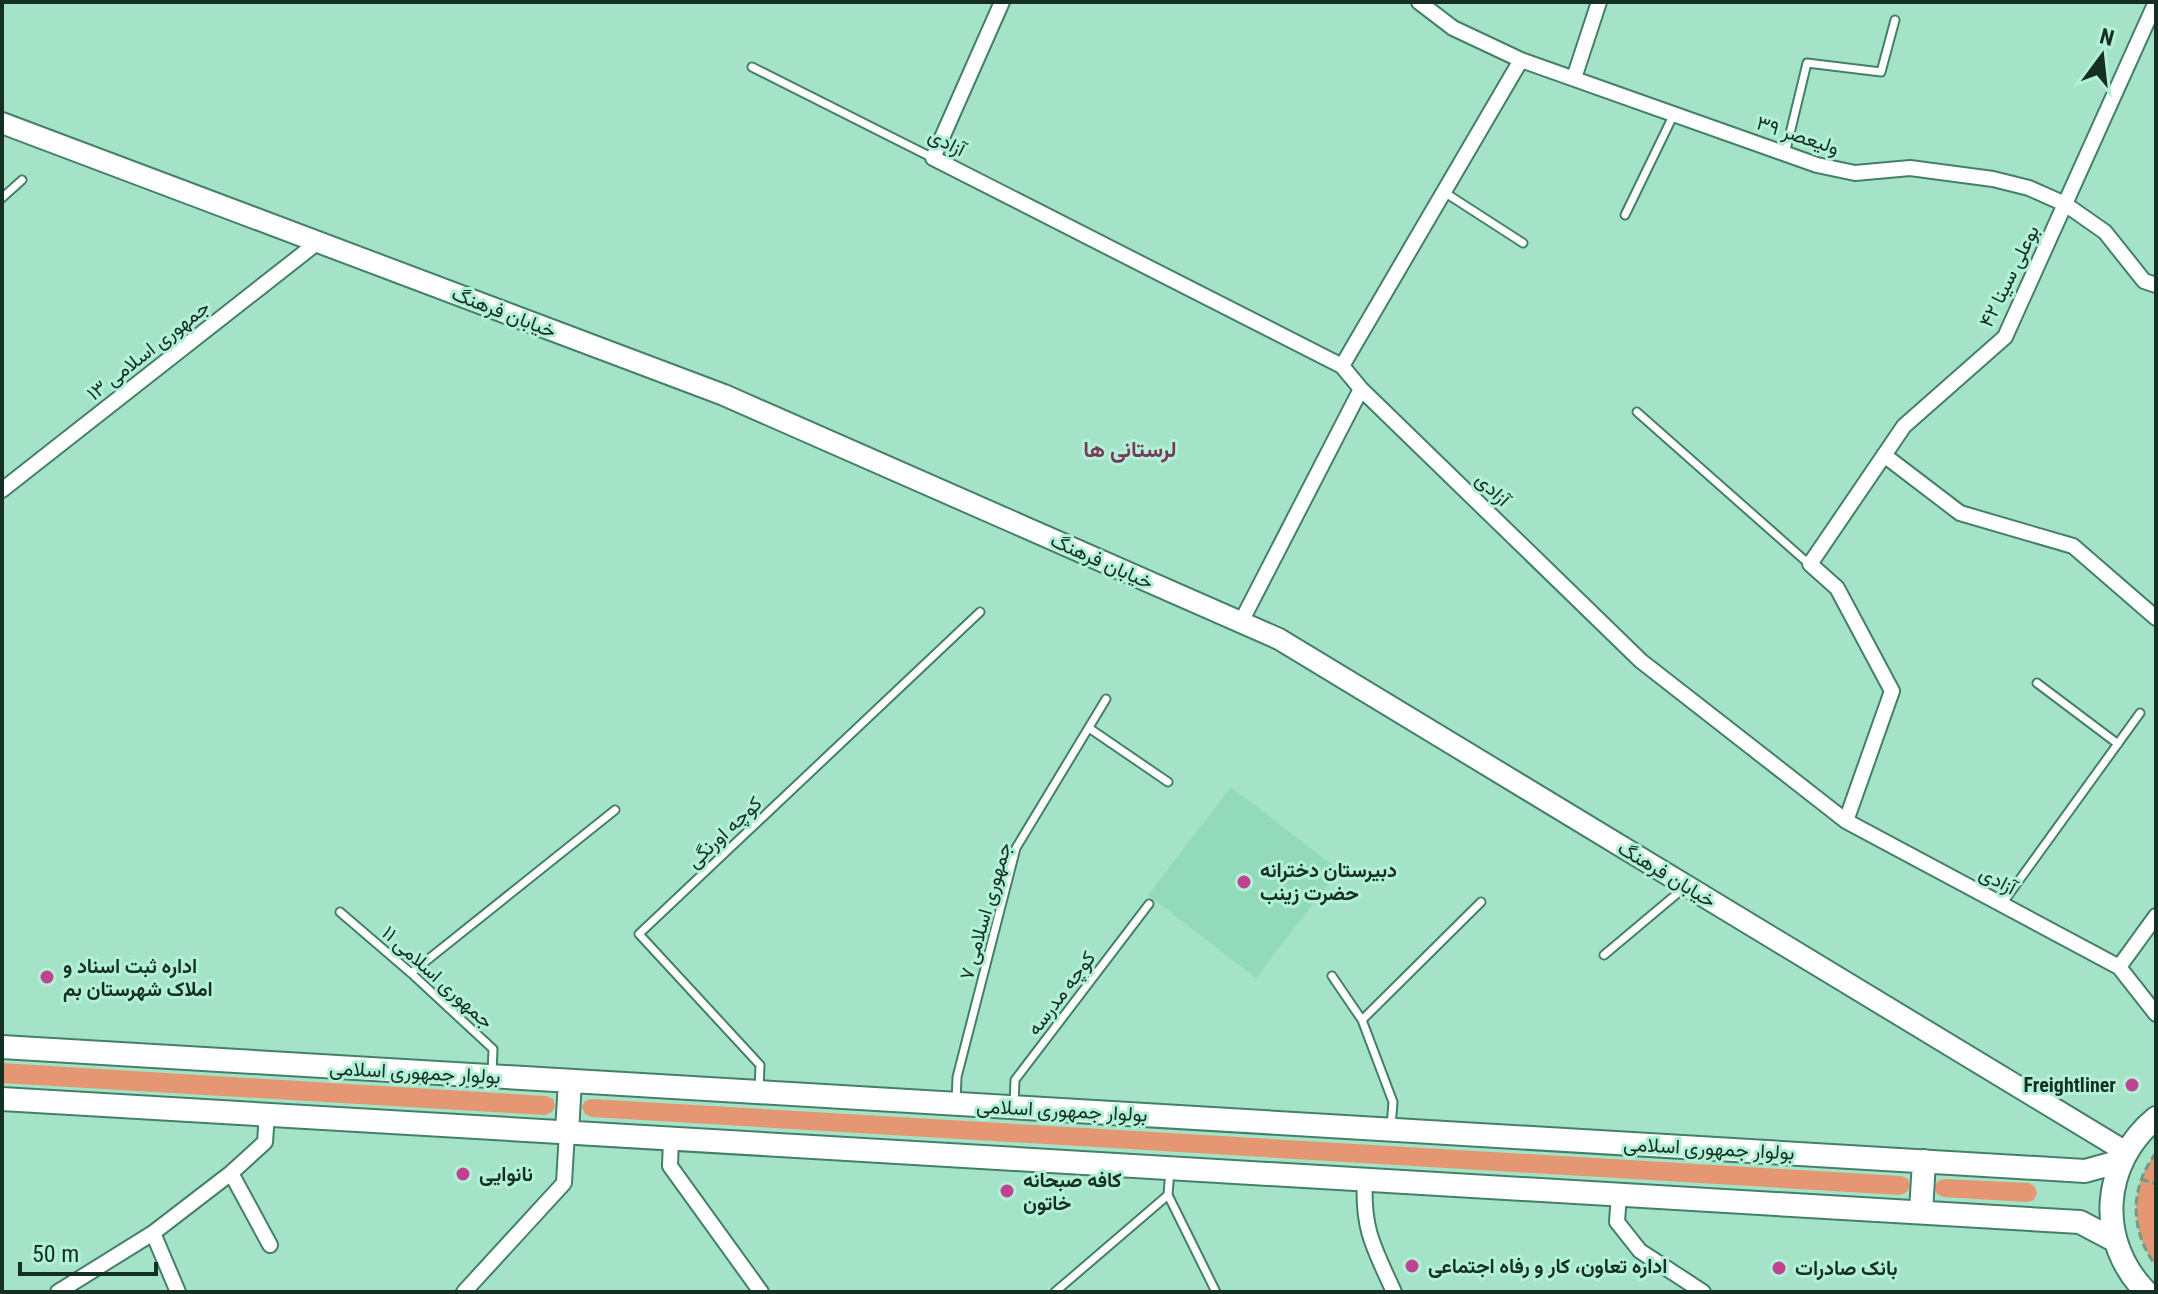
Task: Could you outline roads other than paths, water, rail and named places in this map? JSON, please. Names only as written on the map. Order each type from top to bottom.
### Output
[{"type":"main road","name":"بولوار جمهوری اسلامی","points":[[2,1047],[2085,1171],[2123,1157]]},
{"type":"main road","points":[[567,1132],[570,1081]]},
{"type":"main road","points":[[2,1099],[2080,1222],[2114,1240]]},
{"type":"main road","points":[[2146,1292],[2126,1267],[2114,1240],[2111,1200],[2123,1157],[2143,1129],[2156,1118]]},
{"type":"main road","points":[[1921,1212],[1924,1161]]},
{"type":"street","points":[[933,158],[1002,2]]},
{"type":"street","name":"ولیعصر ۳۹","points":[[1419,2],[1453,28],[1521,60],[1817,165],[1855,173],[1910,168],[1993,179],[2029,188],[2065,204],[2105,232],[2144,281],[2156,285]]},
{"type":"street","points":[[1574,78],[1599,2]]},
{"type":"street","name":"بوعلی سینا ۴۲","points":[[1810,564],[1904,426],[2005,337],[2156,2]]},
{"type":"street","points":[[1342,366],[1521,60]]},
{"type":"street","name":"خیابان فرهنگ","points":[[2,123],[724,395],[1279,639],[2123,1157]]},
{"type":"street","name":"آزادی","points":[[933,158],[1342,366],[1361,389],[1641,661],[1846,821],[2119,967],[2156,1014]]},
{"type":"street","name":"جمهوری اسلامی ۱۳","points":[[2,490],[318,242]]},
{"type":"street","points":[[1241,622],[1361,389]]},
{"type":"street","points":[[1884,455],[1960,513],[2073,546],[2156,618]]},
{"type":"street","points":[[1810,564],[1837,588],[1892,691],[1846,821]]},
{"type":"street","points":[[2119,967],[2156,916]]},
{"type":"street","points":[[58,1292],[153,1233],[231,1173],[265,1142],[267,1114]]},
{"type":"street","points":[[464,1292],[564,1183],[567,1132]]},
{"type":"street","points":[[671,1139],[670,1166],[761,1292]]},
{"type":"street","points":[[231,1173],[270,1245]]},
{"type":"street","points":[[1365,1180],[1363,1207],[1367,1230],[1394,1292]]},
{"type":"street","points":[[1619,1194],[1617,1222],[1640,1251],[1703,1292]]},
{"type":"street","points":[[153,1233],[178,1292]]},
{"type":"lane","points":[[1785,154],[1807,63],[1881,72],[1895,20]]},
{"type":"lane","name":"آزادی","points":[[752,67],[933,158]]},
{"type":"lane","points":[[1625,215],[1674,114]]},
{"type":"lane","points":[[2,198],[22,180]]},
{"type":"lane","points":[[1444,192],[1523,243]]},
{"type":"lane","points":[[1637,412],[1810,564]]},
{"type":"lane","name":"کوچه اورنگی","points":[[758,1092],[760,1065],[639,934],[980,612]]},
{"type":"lane","points":[[2037,683],[2118,744]]},
{"type":"lane","name":"جمهوری اسلامی ۷","points":[[956,1104],[957,1077],[1016,848],[1106,699]]},
{"type":"lane","points":[[2002,904],[2140,713]]},
{"type":"lane","points":[[1089,728],[1168,782]]},
{"type":"lane","points":[[411,973],[615,810]]},
{"type":"lane","points":[[1604,955],[1686,886]]},
{"type":"lane","points":[[1362,1020],[1481,902]]},
{"type":"lane","name":"کوچه مدرسه","points":[[1014,1107],[1015,1080],[1149,904]]},
{"type":"lane","name":"جمهوری اسلامی ۱۱","points":[[340,912],[493,1049],[492,1076]]},
{"type":"lane","points":[[1332,976],[1362,1020],[1393,1102],[1391,1129]]},
{"type":"lane","points":[[1170,1168],[1168,1195],[1216,1292]]},
{"type":"lane","points":[[1055,1292],[1168,1195]]},
{"type":"place","name":"دبیرستان دخترانه حضرت زینب","points":[[1244,882]]},
{"type":"place","name":"اداره ثبت اسناد و املاک شهرستان بم","points":[[47,977]]},
{"type":"place","name":"Freightliner","points":[[2132,1085]]},
{"type":"place","name":"نانوایی","points":[[463,1174]]},
{"type":"place","name":"کافه صبحانه خاتون","points":[[1007,1191]]},
{"type":"place","name":"اداره تعاون، کار و رفاه اجتماعی","points":[[1412,1266]]},
{"type":"place","name":"بانک صادرات","points":[[1779,1268]]},
{"type":"district","name":"لرستانی ها","points":[[1130,449]]}]
